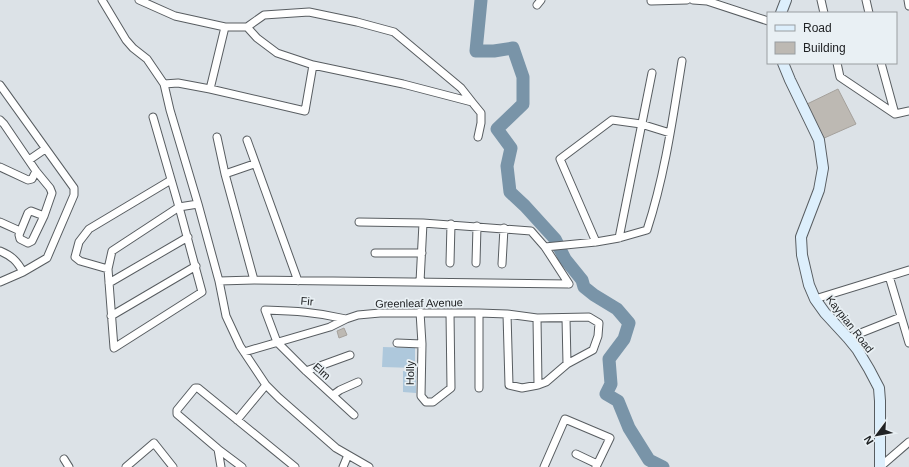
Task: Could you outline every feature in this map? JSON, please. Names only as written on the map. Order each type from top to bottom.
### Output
[{"type":"main road","points":[[781,12],[786,0]]},
{"type":"main road","name":"Kaypian Road","points":[[783,64],[818,140],[823,168],[819,190],[801,237],[802,255],[809,285],[815,299],[825,313],[848,338],[870,369],[879,388],[880,467]]},
{"type":"street","points":[[102,0],[126,40],[133,48],[147,58],[164,84],[219,282],[226,316],[244,352],[266,385],[313,430],[336,448],[368,467]]},
{"type":"street","points":[[139,0],[175,16],[225,27],[247,26],[264,15],[309,12],[357,22],[394,32],[461,88],[481,113],[482,123],[478,137]]},
{"type":"street","points":[[651,1],[687,0]]},
{"type":"street","points":[[693,0],[707,1],[767,21]]},
{"type":"street","points":[[821,0],[824,12]]},
{"type":"street","points":[[866,0],[869,12]]},
{"type":"street","points":[[908,0],[909,6]]},
{"type":"street","points":[[247,26],[257,38],[277,53],[313,65],[403,84],[472,102]]},
{"type":"street","points":[[210,89],[225,27]]},
{"type":"street","points":[[547,247],[596,242],[619,238],[647,230],[670,133],[682,60]]},
{"type":"street","points":[[837,64],[840,77],[895,114],[909,111]]},
{"type":"street","points":[[881,64],[895,114]]},
{"type":"street","points":[[164,84],[178,83],[210,89],[305,111],[313,65]]},
{"type":"street","points":[[619,238],[652,73]]},
{"type":"street","points":[[0,85],[74,188],[74,195],[46,258],[23,272],[0,282]]},
{"type":"street","points":[[153,117],[171,180],[179,207],[188,237],[202,292],[114,348],[108,269],[112,251],[179,207],[198,204]]},
{"type":"street","points":[[0,120],[36,171],[50,188],[52,194],[44,216],[32,241],[28,243],[20,239],[20,231],[28,213],[32,211],[44,216]]},
{"type":"street","points":[[596,242],[560,159],[612,120],[641,124],[670,133]]},
{"type":"street","points":[[217,137],[225,174],[254,280]]},
{"type":"street","points":[[247,140],[254,164],[298,281]]},
{"type":"street","points":[[29,160],[45,149]]},
{"type":"street","points":[[225,174],[254,164]]},
{"type":"street","points":[[0,167],[28,180],[32,179],[36,171]]},
{"type":"street","points":[[108,269],[80,261],[75,257],[79,242],[89,229],[171,180]]},
{"type":"street","points":[[0,222],[20,231]]},
{"type":"street","points":[[219,282],[254,280],[569,284],[547,247],[531,231],[451,224],[359,222]]},
{"type":"street","points":[[420,282],[423,223]]},
{"type":"street","points":[[450,263],[451,224]]},
{"type":"street","points":[[476,263],[477,226]]},
{"type":"street","points":[[502,264],[504,228]]},
{"type":"street","points":[[109,283],[188,237]]},
{"type":"street","points":[[0,250],[17,261],[23,272]]},
{"type":"street","points":[[375,253],[422,253]]},
{"type":"street","points":[[111,316],[196,266]]},
{"type":"street","points":[[815,299],[909,270]]},
{"type":"street","points":[[889,276],[909,343]]},
{"type":"street","name":"Fir","points":[[277,342],[265,310],[323,313],[346,319]]},
{"type":"street","name":"Greenleaf Avenue","points":[[244,352],[330,327],[358,315],[420,312],[507,314],[537,318],[589,317],[598,323],[598,336],[593,350],[567,364]]},
{"type":"street","name":"Holly","points":[[420,312],[422,344],[421,396],[426,402],[433,402],[451,388],[450,313]]},
{"type":"street","points":[[479,313],[479,388]]},
{"type":"street","points":[[507,314],[509,386],[522,388],[546,382],[567,364],[566,318]]},
{"type":"street","points":[[848,338],[901,317]]},
{"type":"street","points":[[537,318],[538,385]]},
{"type":"street","name":"Elm","points":[[277,342],[306,372],[334,395],[354,415]]},
{"type":"street","points":[[398,344],[422,344]]},
{"type":"street","points":[[306,372],[350,355]]},
{"type":"street","points":[[334,395],[340,390],[358,382]]},
{"type":"street","points":[[237,420],[266,385]]},
{"type":"street","points":[[242,467],[218,449],[177,414],[177,410],[195,388],[198,388],[295,467]]},
{"type":"street","points":[[544,467],[565,419],[610,438],[597,466],[576,454]]},
{"type":"street","points":[[880,467],[909,442]]},
{"type":"street","points":[[126,467],[154,444],[171,466]]},
{"type":"street","points":[[218,449],[221,467]]},
{"type":"street","points":[[343,467],[348,455]]},
{"type":"street","points":[[64,459],[69,467]]},
{"type":"shaded area","points":[[383,347],[415,348],[415,368],[382,367]]},
{"type":"shaded area","points":[[403,371],[416,371],[416,393],[403,392]]},
{"type":"building","points":[[838,89],[856,124],[822,139],[805,105]]},
{"type":"building","points":[[344,328],[347,335],[339,338],[337,331]]},
{"type":"waterway","points":[[481,0],[476,51],[494,51],[513,48],[523,77],[523,104],[497,129],[511,148],[507,166],[510,192],[555,239],[565,259],[582,280],[584,287],[617,309],[629,323],[624,339],[609,359],[611,384],[606,394],[618,401],[629,428],[649,460],[663,467]]}]
